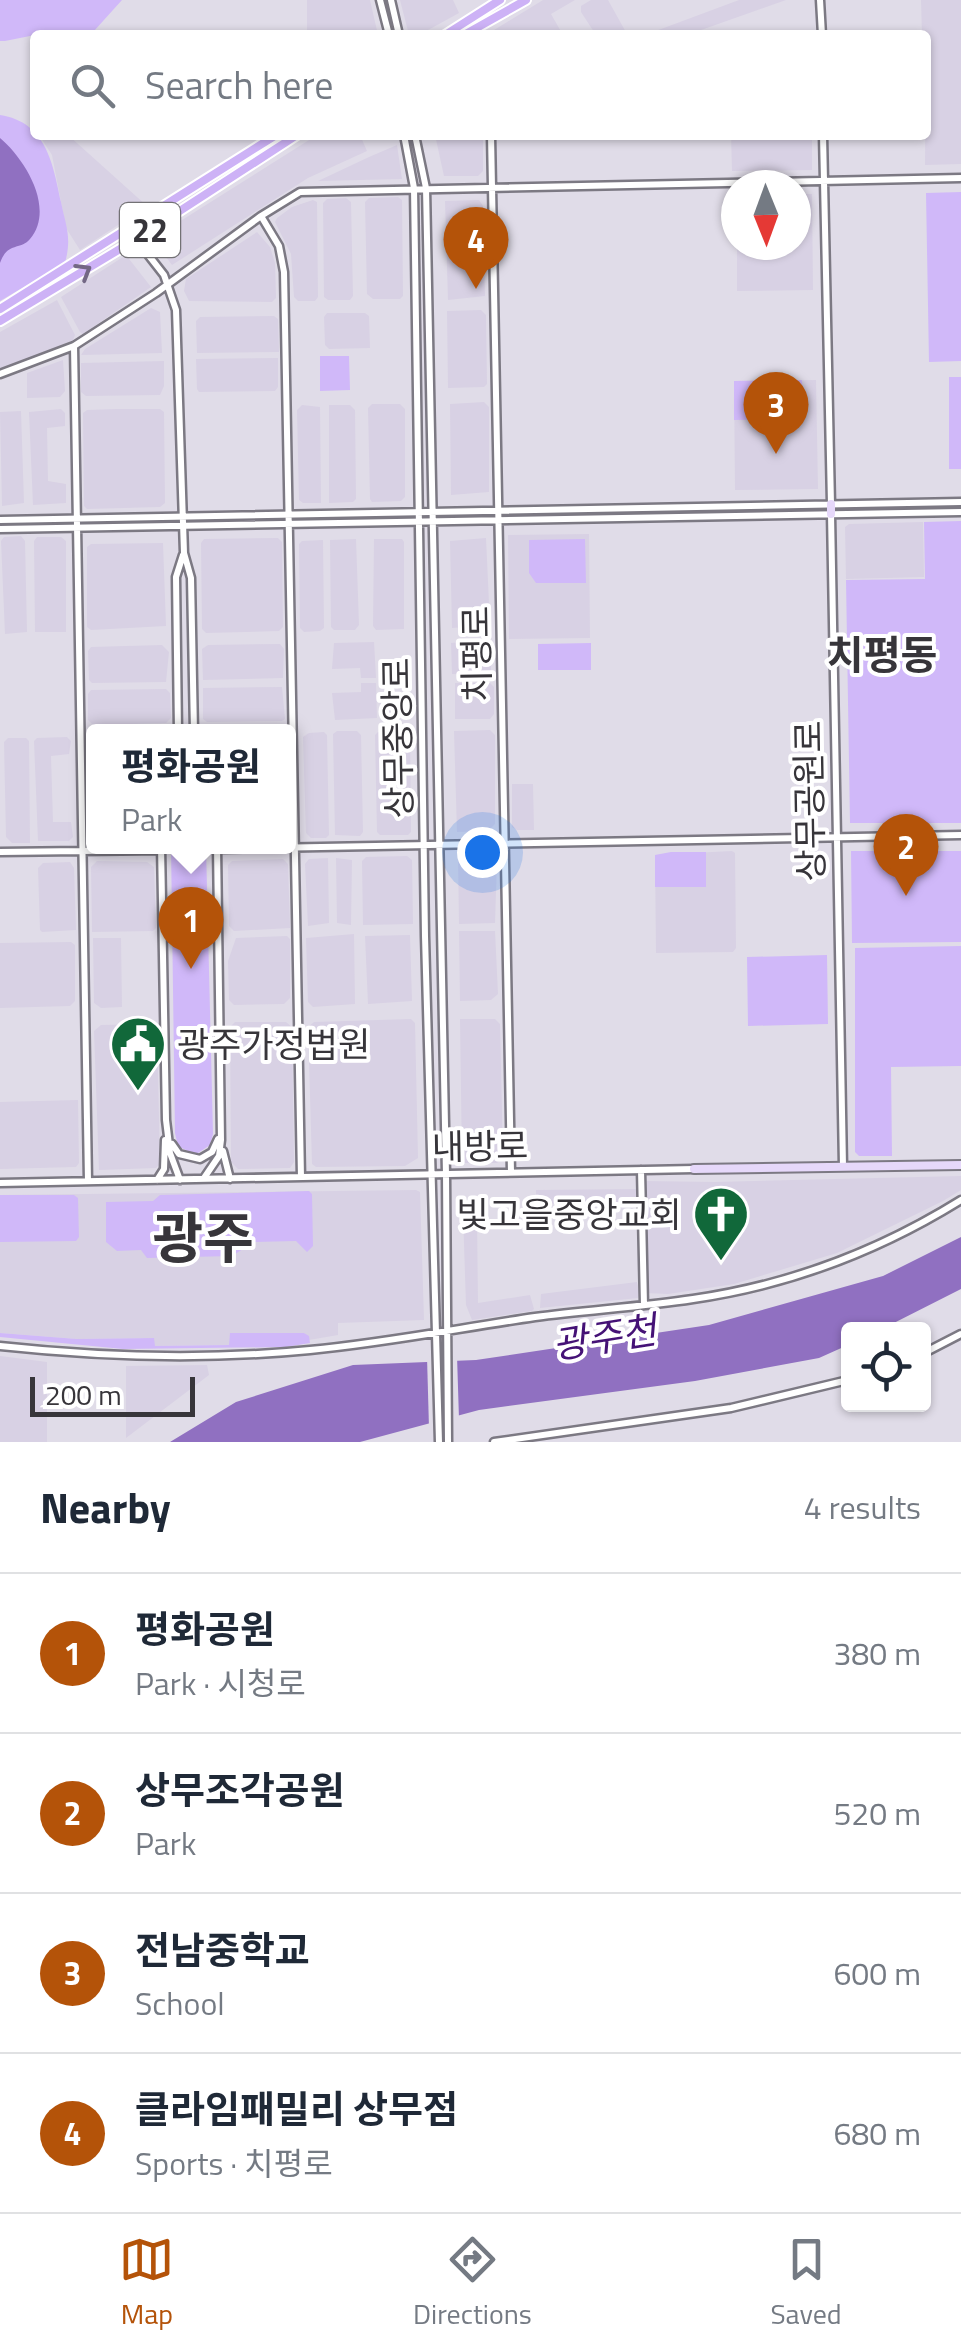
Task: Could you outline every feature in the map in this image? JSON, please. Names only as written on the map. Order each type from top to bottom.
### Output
[{"type":"main road","points":[[454,30],[500,0]]},
{"type":"main road","points":[[473,30],[526,0]]},
{"type":"main road","name":"22","points":[[0,309],[268,140]]},
{"type":"main road","name":"22","points":[[0,320],[135,240],[288,140]]},
{"type":"main road","name":"내방로","points":[[694,1169],[961,1165]]},
{"type":"street","points":[[380,0],[388,30]]},
{"type":"street","points":[[391,0],[397,30]]},
{"type":"street","points":[[820,0],[822,30]]},
{"type":"street","name":"상무중앙로","points":[[405,140],[414,188],[424,845],[439,1442]]},
{"type":"street","name":"상무중앙로","points":[[416,140],[426,188],[448,1442]]},
{"type":"street","name":"치평로","points":[[491,140],[510,1172]]},
{"type":"street","name":"상무공원로","points":[[823,140],[843,1166]]},
{"type":"street","points":[[0,374],[74,346],[300,192],[961,178]]},
{"type":"street","points":[[261,216],[276,239],[284,272],[293,724]]},
{"type":"street","points":[[128,229],[168,284],[178,328],[184,554],[191,578],[194,724]]},
{"type":"street","points":[[74,346],[88,1181]]},
{"type":"street","points":[[0,520],[183,517],[432,522],[961,502]]},
{"type":"street","points":[[0,529],[183,527],[432,511],[961,512]]},
{"type":"street","points":[[178,724],[176,578],[184,554]]},
{"type":"street","points":[[301,1177],[296,847],[961,835]]},
{"type":"street","points":[[0,852],[86,851]]},
{"type":"street","points":[[157,1180],[164,1169],[167,1129],[162,854]]},
{"type":"street","points":[[203,1179],[219,1156],[221,1140],[217,854]]},
{"type":"street","points":[[167,1129],[174,1150],[200,1159],[212,1152],[221,1131]]},
{"type":"street","points":[[167,1129],[170,1153],[180,1180]]},
{"type":"street","points":[[221,1140],[230,1179]]},
{"type":"street","name":"내방로","points":[[0,1183],[694,1169]]},
{"type":"street","points":[[641,1170],[644,1305]]},
{"type":"street","points":[[0,1346],[100,1354],[308,1350],[740,1291],[871,1249],[961,1200]]},
{"type":"street","points":[[931,1349],[961,1334]]},
{"type":"street","points":[[494,1442],[730,1408],[841,1382]]},
{"type":"shaded area","points":[[0,0],[122,0],[95,30],[30,30],[30,36],[0,41]]},
{"type":"shaded area","points":[[307,0],[370,0],[377,30],[307,30]]},
{"type":"shaded area","points":[[400,0],[453,0],[459,13],[428,30],[408,30]]},
{"type":"shaded area","points":[[543,0],[575,0],[551,14],[560,30],[494,30]]},
{"type":"shaded area","points":[[591,0],[608,0],[625,30],[593,30],[581,6]]},
{"type":"shaded area","points":[[739,0],[786,0],[701,30],[658,30]]},
{"type":"shaded area","points":[[921,0],[961,0],[961,164],[925,165],[925,140],[931,140],[931,30],[922,30]]},
{"type":"shaded area","points":[[0,115],[28,126],[30,140],[41,140],[45,146],[55,173],[68,239],[65,263],[0,301]]},
{"type":"shaded area","points":[[0,138],[34,184],[40,213],[30,239],[10,249],[0,263]]},
{"type":"shaded area","points":[[42,140],[74,140],[147,206],[80,250],[66,228],[52,155]]},
{"type":"shaded area","points":[[309,140],[362,140],[367,151],[308,178],[172,265],[155,237]]},
{"type":"shaded area","points":[[436,140],[483,140],[483,171],[478,176],[444,176]]},
{"type":"shaded area","points":[[731,140],[812,140],[812,170],[732,170]]},
{"type":"shaded area","points":[[397,145],[402,179],[318,181],[369,157]]},
{"type":"shaded area","points":[[961,192],[961,361],[929,362],[926,193]]},
{"type":"shaded area","points":[[812,194],[813,290],[737,291],[737,260],[811,260]]},
{"type":"shaded area","points":[[346,198],[351,202],[353,296],[350,300],[328,300],[324,297],[323,203],[327,199]]},
{"type":"shaded area","points":[[369,198],[402,200],[403,296],[373,299],[367,294],[365,202]]},
{"type":"shaded area","points":[[479,200],[483,206],[485,296],[448,300],[445,201]]},
{"type":"shaded area","points":[[317,202],[318,297],[315,301],[298,301],[294,297],[291,254],[275,222],[292,207]]},
{"type":"shaded area","points":[[257,232],[270,247],[275,263],[276,298],[272,302],[189,301],[184,291],[186,279]]},
{"type":"shaded area","points":[[126,255],[151,287],[83,334],[61,297]]},
{"type":"shaded area","points":[[57,300],[75,335],[73,340],[0,371],[0,332]]},
{"type":"shaded area","points":[[151,308],[160,312],[162,353],[81,355],[85,349]]},
{"type":"shaded area","points":[[481,310],[486,315],[487,384],[448,388],[447,311]]},
{"type":"shaded area","points":[[327,313],[369,316],[370,348],[329,349],[325,345]]},
{"type":"shaded area","points":[[200,317],[278,319],[279,352],[197,353],[196,321]]},
{"type":"shaded area","points":[[320,356],[349,356],[350,390],[320,391]]},
{"type":"shaded area","points":[[278,358],[275,391],[197,389],[196,359]]},
{"type":"shaded area","points":[[63,360],[65,391],[60,397],[27,398],[27,373]]},
{"type":"shaded area","points":[[164,361],[160,395],[86,396],[81,392],[81,363]]},
{"type":"shaded area","points":[[949,377],[961,377],[961,469],[949,469]]},
{"type":"shaded area","points":[[802,380],[803,419],[734,420],[734,381]]},
{"type":"shaded area","points":[[816,380],[818,489],[735,490],[734,381]]},
{"type":"shaded area","points":[[484,402],[489,407],[489,492],[451,495],[450,404]]},
{"type":"shaded area","points":[[372,404],[400,404],[405,409],[405,497],[401,501],[370,499],[368,408]]},
{"type":"shaded area","points":[[302,405],[320,407],[321,503],[299,500],[297,410]]},
{"type":"shaded area","points":[[329,405],[350,405],[355,410],[353,502],[329,503]]},
{"type":"shaded area","points":[[61,409],[65,426],[47,428],[48,481],[66,484],[66,503],[33,505],[29,412]]},
{"type":"shaded area","points":[[160,409],[164,412],[165,503],[160,507],[87,509],[83,413]]},
{"type":"shaded area","points":[[21,411],[24,503],[2,506],[0,412]]},
{"type":"shaded area","points":[[961,521],[961,823],[850,823],[846,580],[925,579],[924,522]]},
{"type":"shaded area","points":[[923,522],[924,577],[846,579],[845,527],[849,524]]},
{"type":"shaded area","points":[[589,534],[590,638],[509,639],[508,535]]},
{"type":"shaded area","points":[[21,536],[25,541],[27,632],[5,634],[1,541],[4,537]]},
{"type":"shaded area","points":[[37,537],[61,537],[66,541],[66,632],[35,632]]},
{"type":"shaded area","points":[[278,538],[282,542],[283,627],[279,631],[206,633],[202,629],[204,539]]},
{"type":"shaded area","points":[[486,538],[490,625],[452,628],[450,541]]},
{"type":"shaded area","points":[[356,539],[359,625],[355,630],[334,630],[330,540]]},
{"type":"shaded area","points":[[374,539],[404,542],[404,629],[376,630],[373,626]]},
{"type":"shaded area","points":[[585,539],[586,583],[536,583],[529,573],[529,540]]},
{"type":"shaded area","points":[[323,540],[324,628],[304,632],[300,628],[299,544]]},
{"type":"shaded area","points":[[163,543],[166,626],[91,630],[87,627],[87,547]]},
{"type":"shaded area","points":[[486,640],[491,644],[491,670],[486,675],[452,674],[451,643]]},
{"type":"shaded area","points":[[374,642],[376,678],[361,678],[360,668],[332,669],[334,643]]},
{"type":"shaded area","points":[[591,643],[591,670],[538,670],[538,644]]},
{"type":"shaded area","points":[[280,644],[284,649],[283,678],[203,680],[202,649],[208,645]]},
{"type":"shaded area","points":[[162,645],[169,652],[166,682],[89,680],[91,647]]},
{"type":"shaded area","points":[[361,683],[376,683],[377,718],[335,720],[332,693],[361,692]]},
{"type":"shaded area","points":[[455,683],[490,683],[494,687],[494,714],[490,719],[455,719]]},
{"type":"shaded area","points":[[282,687],[282,721],[203,719],[203,688]]},
{"type":"shaded area","points":[[166,689],[170,693],[171,718],[166,723],[92,724],[88,720],[91,690]]},
{"type":"shaded area","points":[[490,730],[495,735],[495,824],[488,831],[457,832],[454,731]]},
{"type":"shaded area","points":[[357,731],[361,735],[360,836],[335,835],[333,734]]},
{"type":"shaded area","points":[[324,732],[329,835],[311,838],[306,833],[303,737]]},
{"type":"shaded area","points":[[378,732],[410,734],[408,835],[377,832]]},
{"type":"shaded area","points":[[67,737],[71,741],[69,754],[51,756],[53,822],[71,822],[73,837],[69,841],[38,841],[34,741]]},
{"type":"shaded area","points":[[8,738],[29,741],[30,843],[12,843],[6,837],[4,742]]},
{"type":"shaded area","points":[[512,784],[533,784],[534,830],[512,827]]},
{"type":"shaded area","points":[[732,851],[736,948],[733,952],[656,953],[655,855]]},
{"type":"shaded area","points":[[851,851],[961,851],[961,942],[852,943]]},
{"type":"shaded area","points":[[706,852],[706,887],[655,887],[655,855]]},
{"type":"shaded area","points":[[171,854],[206,854],[213,1134],[210,1145],[195,1155],[178,1146]]},
{"type":"shaded area","points":[[407,856],[412,860],[413,924],[363,925],[362,861],[366,857]]},
{"type":"shaded area","points":[[458,856],[491,856],[497,861],[495,923],[459,924]]},
{"type":"shaded area","points":[[328,858],[329,923],[308,926],[305,864],[309,859]]},
{"type":"shaded area","points":[[336,858],[352,860],[351,925],[337,923]]},
{"type":"shaded area","points":[[283,859],[288,864],[290,928],[234,931],[229,926],[228,865],[232,861]]},
{"type":"shaded area","points":[[97,861],[147,862],[154,867],[153,931],[92,932],[91,867]]},
{"type":"shaded area","points":[[70,862],[74,868],[76,930],[42,932],[38,868],[43,863]]},
{"type":"shaded area","points":[[459,931],[495,931],[498,994],[491,1000],[460,1001]]},
{"type":"shaded area","points":[[354,934],[355,1004],[313,1007],[308,1002],[306,938]]},
{"type":"shaded area","points":[[410,935],[412,1001],[368,1004],[365,936]]},
{"type":"shaded area","points":[[287,936],[290,998],[284,1004],[234,1005],[229,1000],[228,961],[236,938]]},
{"type":"shaded area","points":[[93,938],[121,938],[122,1007],[101,1008],[94,1003]]},
{"type":"shaded area","points":[[0,943],[75,945],[75,1001],[70,1006],[0,1008]]},
{"type":"shaded area","points":[[961,946],[961,1066],[891,1067],[892,1156],[859,1156],[855,1152],[855,948]]},
{"type":"shaded area","points":[[827,955],[828,1024],[748,1026],[747,957]]},
{"type":"shaded area","points":[[411,1019],[415,1023],[418,1158],[405,1166],[316,1167],[312,1164],[308,1027],[314,1022]]},
{"type":"shaded area","points":[[460,1019],[495,1019],[500,1024],[503,1157],[497,1163],[462,1163]]},
{"type":"shaded area","points":[[235,1022],[286,1022],[292,1027],[294,1162],[290,1168],[238,1169],[231,1162],[230,1027]]},
{"type":"shaded area","points":[[153,1024],[157,1028],[160,1164],[156,1168],[99,1170],[94,1031],[101,1025]]},
{"type":"shaded area","points":[[78,1100],[76,1167],[0,1169],[0,1102]]},
{"type":"shaded area","points":[[961,1176],[961,1190],[837,1253],[734,1284],[668,1294],[645,1293],[644,1181]]},
{"type":"shaded area","points":[[638,1189],[636,1202],[536,1201],[536,1190]]},
{"type":"shaded area","points":[[309,1191],[313,1246],[307,1252],[296,1241],[254,1242],[232,1256],[147,1258],[141,1250],[117,1251],[106,1242],[106,1202],[153,1201],[160,1195]]},
{"type":"shaded area","points":[[420,1192],[424,1320],[338,1323],[338,1335],[309,1340],[304,1333],[231,1333],[230,1345],[154,1346],[153,1338],[77,1339],[0,1333],[0,1195]]},
{"type":"shaded area","points":[[0,1195],[74,1195],[78,1198],[79,1237],[76,1241],[0,1242]]},
{"type":"shaded area","points":[[473,1212],[477,1217],[478,1303],[530,1295],[532,1311],[472,1320],[466,1305],[463,1213]]},
{"type":"shaded area","name":"광주천","points":[[961,1237],[961,1289],[896,1322],[841,1322],[841,1348],[819,1358],[695,1381],[479,1410],[360,1442],[170,1442],[236,1402],[353,1365],[476,1360],[709,1325],[883,1276]]},
{"type":"shaded area","points":[[637,1282],[638,1298],[540,1308],[541,1294]]},
{"type":"shaded area","points":[[0,1333],[77,1339],[154,1338],[155,1346],[229,1345],[230,1333],[304,1333],[310,1343],[286,1347],[123,1349],[0,1337]]},
{"type":"shaded area","points":[[0,1356],[47,1362],[47,1442],[0,1442]]},
{"type":"shaded area","points":[[207,1365],[209,1375],[126,1438],[126,1366]]},
{"type":"pier","points":[[457,1356],[459,1420],[429,1428],[427,1357]]},
{"type":"place","name":"클라임패밀리 상무점","points":[[476,289]]},
{"type":"place","name":"전남중학교","points":[[776,454]]},
{"type":"place","name":"상무조각공원","points":[[906,896]]},
{"type":"place","name":"평화공원","points":[[191,969]]},
{"type":"place","name":"광주가정법원","points":[[138,1093]]},
{"type":"place","name":"빛고을중앙교회","points":[[721,1263]]},
{"type":"district","name":"치평동","points":[[882,654]]},
{"type":"district","name":"광주","points":[[203,1237]]}]
